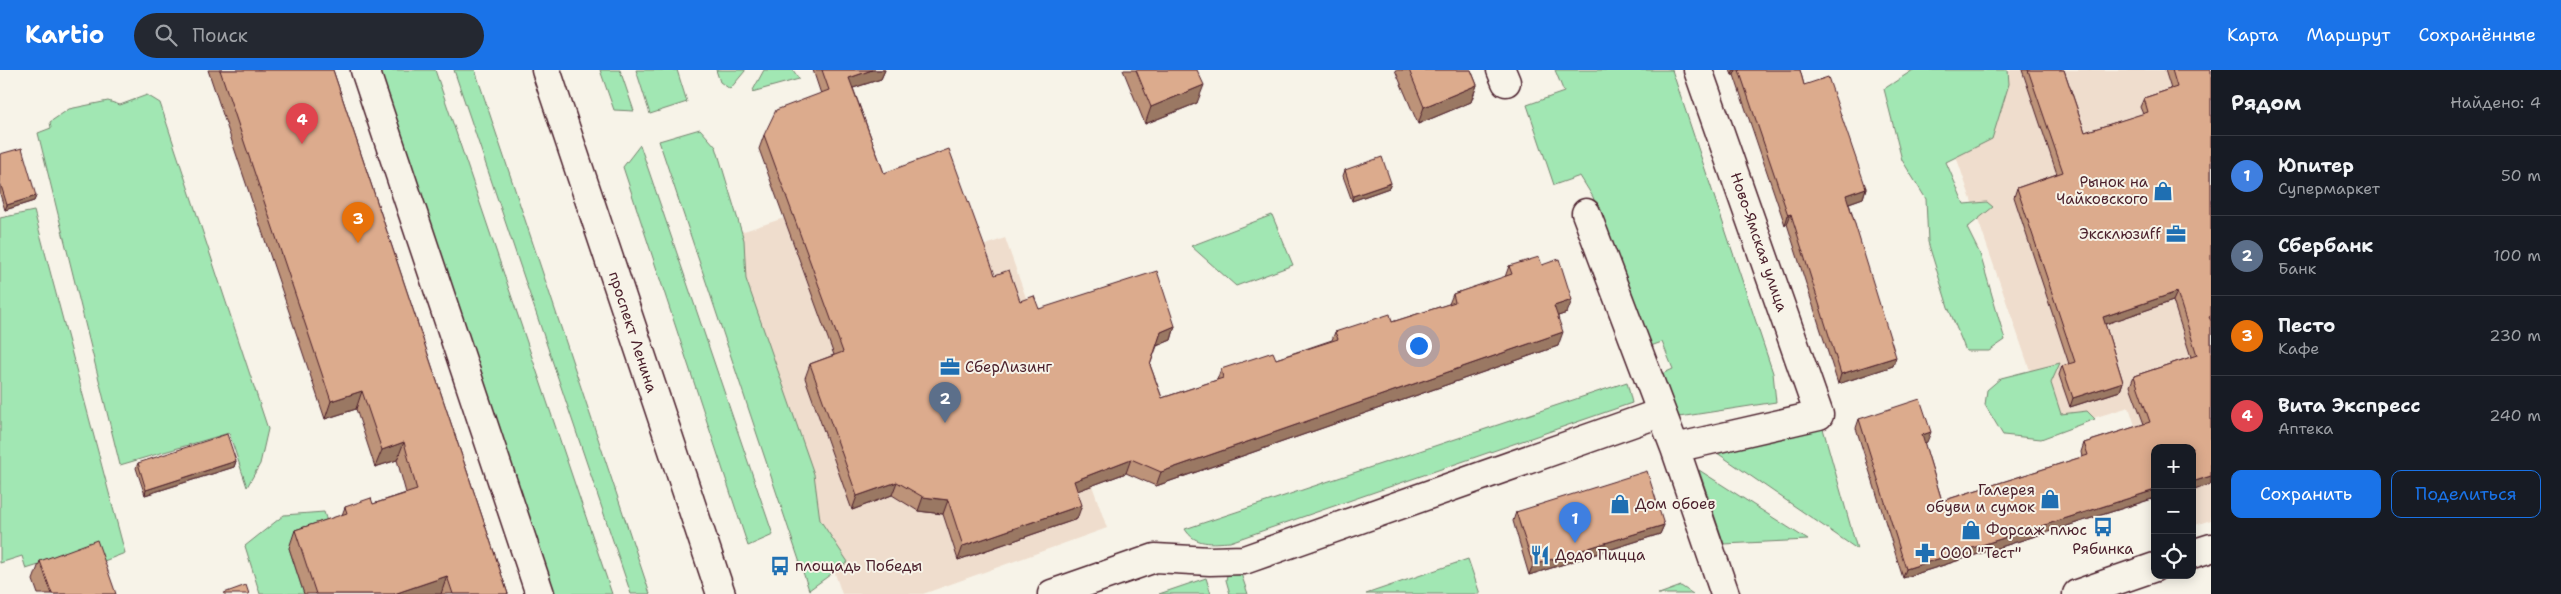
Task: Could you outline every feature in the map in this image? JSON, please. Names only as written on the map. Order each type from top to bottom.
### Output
[{"type":"street","points":[[365,70],[540,594]]},
{"type":"street","name":"проспект Ленина","points":[[546,70],[721,594]]},
{"type":"street","name":"Ново-Ямская улица","points":[[1675,448],[1820,415],[1698,70]]},
{"type":"street","points":[[1586,213],[1660,413],[1675,448],[1725,594]]},
{"type":"street","points":[[1052,594],[1155,558],[1210,561],[1244,560],[1660,413]]},
{"type":"street","points":[[2196,553],[2211,548]]},
{"type":"street","points":[[2077,594],[2151,568]]},
{"type":"shaded area","points":[[1904,70],[2211,70],[2211,520],[2196,525],[2196,444],[2151,444],[2151,475],[2129,407],[2051,431],[1930,81]]},
{"type":"shaded area","points":[[784,218],[918,270],[1005,238],[1107,528],[923,594],[842,594],[720,239]]},
{"type":"green space","points":[[377,70],[435,70],[612,594],[554,594]]},
{"type":"green space","points":[[454,70],[475,70],[650,594],[631,594]]},
{"type":"green space","points":[[600,70],[620,70],[634,111],[614,110]]},
{"type":"green space","points":[[636,70],[677,70],[687,102],[650,114]]},
{"type":"green space","points":[[716,70],[745,71],[730,89],[720,82]]},
{"type":"green space","points":[[764,70],[793,70],[799,79],[752,92]]},
{"type":"green space","points":[[1555,70],[1672,70],[1773,373],[1776,402],[1679,417],[1661,394],[1657,376],[1673,369],[1662,342],[1645,348],[1593,197],[1580,176],[1554,185],[1527,105],[1564,92]]},
{"type":"green space","points":[[1913,70],[2008,70],[2009,84],[1992,139],[1946,162],[1964,204],[1987,202],[1993,207],[1967,228],[1980,254],[2005,340],[1989,351],[1966,351],[1948,307],[1928,242],[1926,199],[1902,160],[1884,89]]},
{"type":"green space","points":[[147,95],[160,103],[268,429],[260,464],[247,487],[229,433],[120,465],[38,133],[51,128],[50,122],[69,109],[108,101],[120,105]]},
{"type":"green space","points":[[700,129],[716,147],[744,240],[746,279],[814,474],[820,520],[848,562],[809,590],[659,141]]},
{"type":"green space","points":[[640,145],[773,535],[748,546],[623,167]]},
{"type":"green space","points":[[34,211],[125,553],[104,561],[91,549],[26,569],[22,556],[0,563],[0,218]]},
{"type":"green space","points":[[1272,215],[1293,265],[1236,286],[1191,246]]},
{"type":"green space","points":[[2060,363],[2051,383],[2061,414],[2087,411],[2095,419],[2041,439],[2003,435],[1985,405],[1987,390],[2001,378]]},
{"type":"green space","points":[[1627,382],[1632,403],[1230,542],[1210,543],[1199,541],[1185,529]]},
{"type":"green space","points":[[1822,425],[1857,549],[1707,446]]},
{"type":"green space","points":[[1699,470],[1808,540],[1724,544]]},
{"type":"green space","points":[[324,512],[331,534],[289,548],[304,594],[260,594],[245,546],[284,515]]},
{"type":"green space","points":[[1468,559],[1480,594],[1366,594]]},
{"type":"green space","points":[[1239,568],[1248,594],[1230,594],[1226,580],[1228,571]]},
{"type":"green space","points":[[1206,578],[1211,594],[1159,594]]},
{"type":"green space","points":[[1681,586],[1693,594],[1659,594]]},
{"type":"building","points":[[220,70],[333,70],[508,594],[453,594],[447,576],[394,594],[316,594],[295,530],[347,513],[345,507],[371,498],[373,504],[417,490],[404,442],[382,450],[362,391],[331,401]]},
{"type":"building","points":[[822,70],[872,70],[849,78],[884,173],[949,149],[995,275],[1009,270],[1020,301],[1034,296],[1039,309],[1157,271],[1175,326],[1161,332],[1150,365],[1162,398],[1223,378],[1221,369],[1273,352],[1276,359],[1338,339],[1335,332],[1390,314],[1392,322],[1455,302],[1453,294],[1512,274],[1509,266],[1539,257],[1542,265],[1559,259],[1572,300],[1554,306],[1563,332],[1161,472],[1131,459],[1074,481],[1082,505],[963,546],[948,500],[923,497],[897,482],[857,496],[810,364],[843,352],[764,135],[776,110],[829,90]]},
{"type":"building","points":[[1136,70],[1197,70],[1204,85],[1151,107]]},
{"type":"building","points":[[1409,70],[1471,70],[1477,85],[1424,107]]},
{"type":"building","points":[[1739,70],[1800,70],[1804,85],[1828,77],[1866,188],[1846,195],[1896,357],[1841,374],[1791,214],[1788,215]]},
{"type":"building","points":[[2028,70],[2064,70],[2085,132],[2148,112],[2144,98],[2177,87],[2172,70],[2211,70],[2211,315],[2209,316],[2211,320],[2211,476],[2196,481],[2196,444],[2151,444],[2151,491],[1906,569],[1859,419],[1920,399],[1931,432],[1922,435],[1942,501],[2088,455],[2084,443],[2150,422],[2134,376],[2197,355],[2177,292],[2103,317],[2123,382],[2073,398],[2062,366],[2075,362],[2017,188],[2063,172]]},
{"type":"building","points":[[22,148],[36,196],[7,205],[0,182],[0,154]]},
{"type":"building","points":[[1382,157],[1391,183],[1353,196],[1345,170]]},
{"type":"building","points":[[227,434],[236,461],[146,490],[138,463]]},
{"type":"building","points":[[1647,471],[1664,525],[1533,565],[1516,512]]},
{"type":"building","points":[[97,540],[116,594],[52,594],[40,561]]},
{"type":"building","points":[[246,585],[249,594],[224,594],[224,593]]},
{"type":"place","name":"Вита Экспресс","points":[[302,144]]},
{"type":"place","name":"Рынок на Чайковского","points":[[2163,191]]},
{"type":"place","name":"Эксклюзиff","points":[[2176,234]]},
{"type":"place","name":"Песто","points":[[358,243]]},
{"type":"place","name":"СберЛизинг","points":[[950,367]]},
{"type":"place","name":"Сбербанк","points":[[945,423]]},
{"type":"place","name":"Галерея обуви и сумок","points":[[2050,499]]},
{"type":"place","name":"Дом обоев","points":[[1620,504]]},
{"type":"place","name":"Рябинка","points":[[2103,527]]},
{"type":"place","name":"Форсаж плюс","points":[[1971,530]]},
{"type":"place","name":"Юпитер","points":[[1575,543]]},
{"type":"place","name":"ООО \"Тест\"","points":[[1925,553]]},
{"type":"place","name":"Додо Пицца","points":[[1540,555]]},
{"type":"place","name":"площадь Победы","points":[[780,566]]}]
